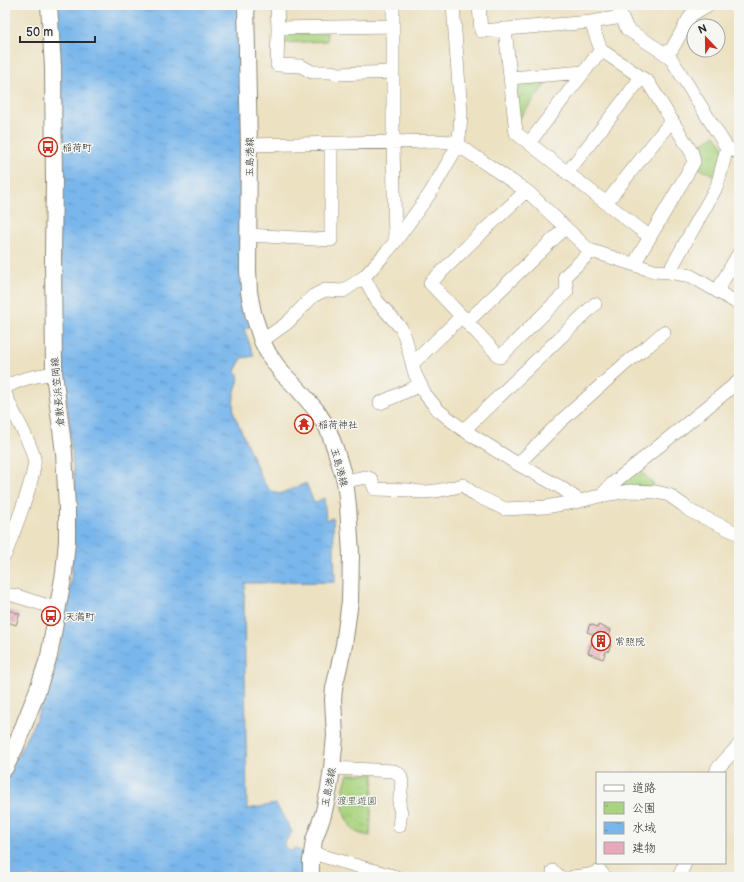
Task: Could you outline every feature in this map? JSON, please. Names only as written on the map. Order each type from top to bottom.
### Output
[{"type":"main road","name":"倉敷長浜笠岡線","points":[[5,768],[15,748],[49,656],[64,573],[67,541],[64,453],[54,373],[53,67],[49,5]]},
{"type":"main road","name":"玉島港線","points":[[246,5],[249,145],[248,269],[252,314],[269,355],[282,373],[316,410],[327,427],[345,481],[348,506],[351,554],[350,601],[344,645],[334,688],[333,700],[335,736],[332,768],[325,808],[314,840],[311,877]]},
{"type":"street","points":[[277,5],[277,65],[301,66],[312,72],[331,72],[338,74],[393,72]]},
{"type":"street","points":[[393,5],[395,242]]},
{"type":"street","points":[[262,341],[287,323],[313,296],[325,290],[343,291],[364,277],[395,242],[431,192],[458,145],[461,113],[453,5]]},
{"type":"street","points":[[479,5],[481,31],[591,22],[620,11],[627,29],[664,53],[672,60],[733,150],[717,186],[669,272]]},
{"type":"street","points":[[664,53],[672,49],[691,15],[708,5]]},
{"type":"street","points":[[591,22],[601,50],[648,82],[692,153],[694,162],[634,264]]},
{"type":"street","points":[[278,28],[393,26]]},
{"type":"street","points":[[505,29],[516,133],[650,237]]},
{"type":"street","points":[[530,143],[601,50]]},
{"type":"street","points":[[510,78],[584,72]]},
{"type":"street","points":[[567,173],[641,78]]},
{"type":"street","points":[[606,203],[672,120]]},
{"type":"street","points":[[249,145],[436,141],[452,142],[526,191],[589,250],[654,271],[692,276],[739,304]]},
{"type":"street","points":[[248,235],[331,240],[331,143]]},
{"type":"street","points":[[526,191],[430,283],[500,357],[567,291],[565,276],[592,251]]},
{"type":"street","points":[[412,364],[465,319],[565,228]]},
{"type":"street","points":[[717,291],[739,253]]},
{"type":"street","points":[[364,277],[377,301],[401,328],[405,337],[415,374],[425,394],[438,410],[464,430],[518,464],[560,487],[580,501]]},
{"type":"street","points":[[464,430],[595,304]]},
{"type":"street","points":[[518,464],[562,420],[625,364],[664,332]]},
{"type":"street","points":[[5,388],[19,380],[54,373]]},
{"type":"street","points":[[601,496],[612,484],[739,381]]},
{"type":"street","points":[[380,403],[420,384]]},
{"type":"street","points":[[5,393],[35,459],[32,476],[5,555]]},
{"type":"street","points":[[345,481],[366,477],[371,479],[375,489],[413,491],[436,491],[463,485],[475,495],[505,509],[545,507],[630,491],[656,492],[669,496],[690,511],[739,534]]},
{"type":"street","points":[[5,595],[13,595],[58,609]]},
{"type":"street","points":[[716,772],[717,769],[739,745]]},
{"type":"street","points":[[332,768],[394,771],[400,775],[402,782],[399,806],[401,812],[399,826]]},
{"type":"street","points":[[312,853],[396,877]]},
{"type":"street","points":[[679,877],[686,864]]},
{"type":"street","points":[[573,877],[590,875],[600,871],[605,877]]},
{"type":"green space","points":[[327,32],[327,41],[282,43],[282,33]]},
{"type":"green space","points":[[551,77],[518,120],[514,84]]},
{"type":"green space","points":[[715,135],[725,149],[717,177],[696,167],[695,148]]},
{"type":"green space","points":[[639,468],[654,485],[651,487],[616,486]]},
{"type":"green space","name":"渡里遊園","points":[[348,774],[374,774],[370,836],[356,832],[351,827],[344,813],[343,793]]},
{"type":"water","points":[[56,5],[240,5],[251,326],[244,329],[254,356],[242,358],[235,371],[239,378],[234,397],[234,414],[266,486],[272,492],[280,494],[306,483],[314,503],[324,498],[326,520],[333,518],[335,582],[245,583],[247,809],[276,804],[292,832],[283,845],[292,852],[294,848],[306,853],[305,877],[5,877],[5,781],[37,717],[59,650],[71,581],[75,487],[61,342]]},
{"type":"building","points":[[8,610],[20,614],[16,625],[5,621]]},
{"type":"building","name":"常照院","points":[[590,624],[598,627],[598,625],[611,630],[609,636],[611,638],[608,644],[611,645],[608,652],[606,651],[603,659],[588,653],[595,635],[587,632]]},
{"type":"place","name":"稲荷町","points":[[48,147]]},
{"type":"place","name":"稲荷神社","points":[[304,424]]},
{"type":"place","name":"天満町","points":[[51,616]]},
{"type":"place","name":"常照院","points":[[601,641]]}]
